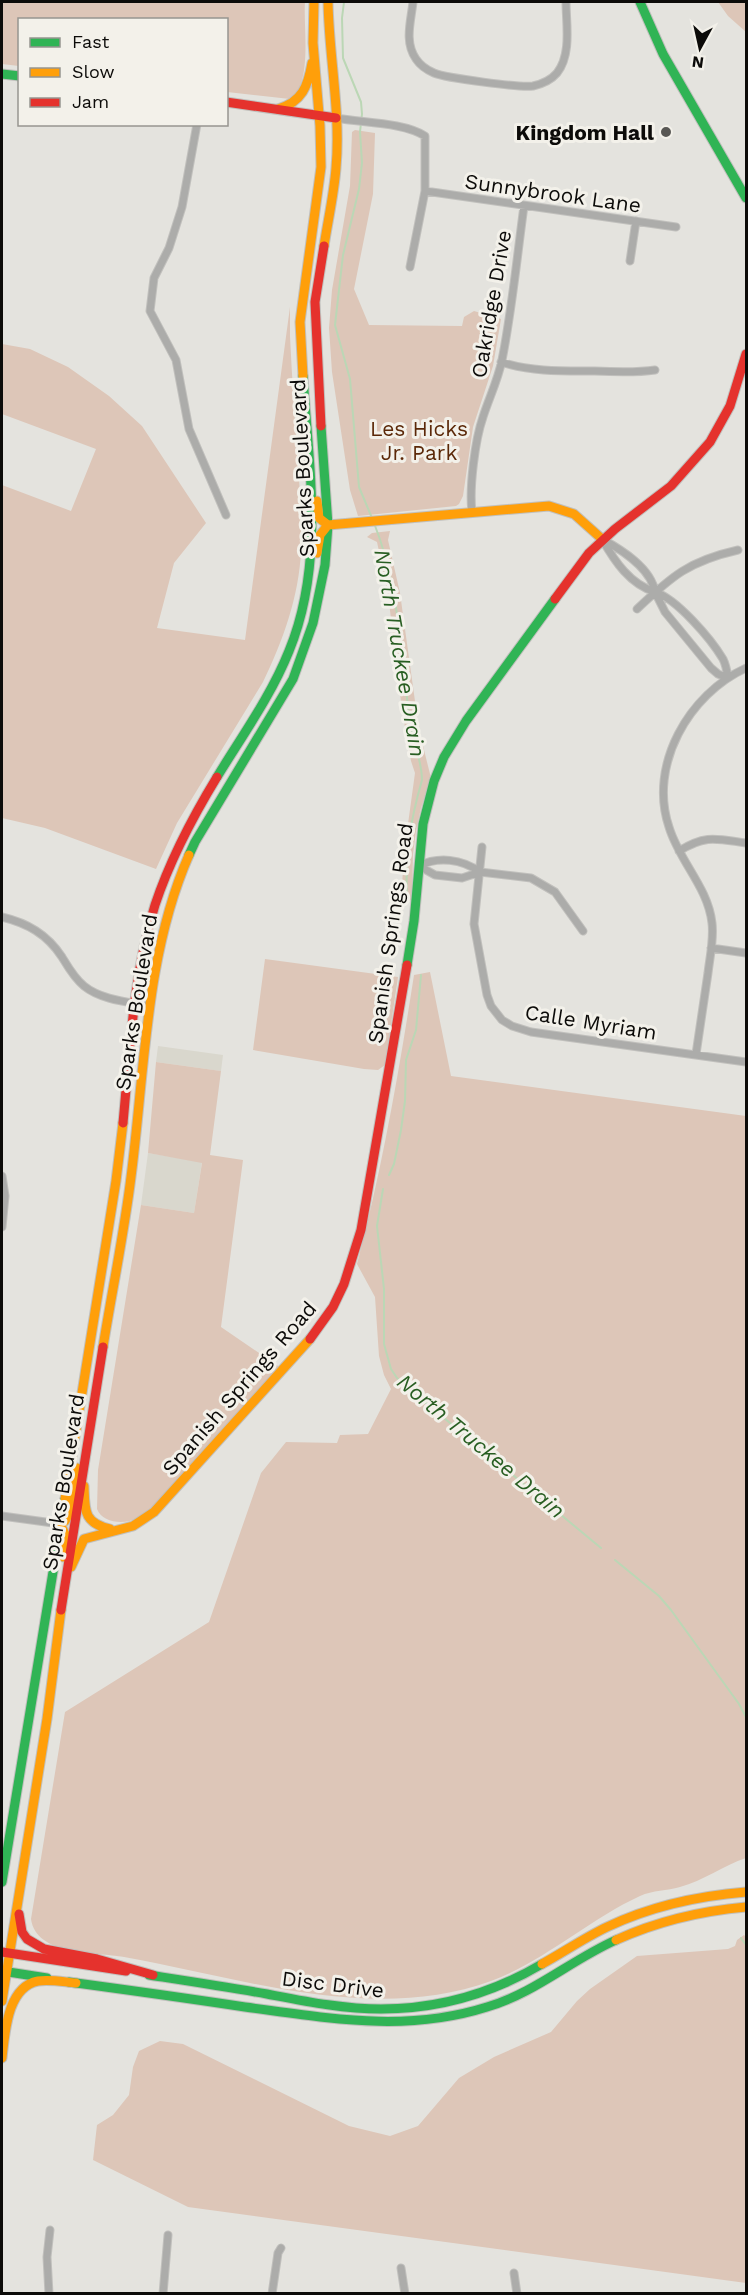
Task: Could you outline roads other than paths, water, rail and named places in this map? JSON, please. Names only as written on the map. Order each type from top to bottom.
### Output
[{"type":"main road","name":"Sparks Boulevard","points":[[2,1882],[116,1177],[128,1051],[146,936],[165,872],[186,828],[269,694],[283,666],[295,636],[309,575],[312,519],[300,346],[301,297],[321,169],[321,116],[314,54],[314,2]]},
{"type":"main road","name":"Sparks Boulevard","points":[[2,2001],[5,1953],[18,1900],[53,1677],[65,1583],[134,1154],[143,1054],[165,922],[180,876],[195,842],[280,702],[304,653],[321,598],[327,548],[327,525],[315,358],[315,302],[336,168],[336,118],[329,45],[328,2]]},
{"type":"main road","points":[[639,2],[667,61],[747,198]]},
{"type":"main road","points":[[278,109],[290,106],[302,96],[314,54]]},
{"type":"main road","points":[[2,74],[18,76]]},
{"type":"main road","points":[[228,102],[336,118]]},
{"type":"main road","name":"Spanish Springs Road","points":[[65,1583],[76,1552],[84,1539],[133,1526],[143,1521],[306,1346],[333,1307],[344,1284],[361,1230],[374,1168],[410,949],[420,844],[427,804],[444,757],[456,735],[589,553],[602,539],[663,493],[701,454],[717,432],[730,406],[747,354]]},
{"type":"main road","points":[[303,383],[312,429],[319,518],[327,525],[535,506],[558,508],[581,519],[602,539]]},
{"type":"main road","points":[[309,575],[316,560],[320,535],[327,525]]},
{"type":"main road","points":[[53,1677],[53,1616],[65,1534],[60,1524],[68,1515],[98,1383]]},
{"type":"main road","points":[[84,1474],[86,1516],[98,1527],[118,1530]]},
{"type":"main road","points":[[2,1855],[10,1828]]},
{"type":"main road","name":"Disc Drive","points":[[5,1953],[349,2007],[393,2009],[432,2004],[484,1992],[520,1978],[587,1937],[637,1914],[681,1900],[747,1892]]},
{"type":"main road","points":[[18,1900],[22,1932],[35,1945],[52,1952],[97,1959],[153,1975]]},
{"type":"main road","name":"Disc Drive","points":[[4,1972],[370,2024],[416,2022],[466,2013],[514,1997],[533,1989],[594,1951],[656,1923],[703,1911],[747,1906]]},
{"type":"main road","points":[[2,2058],[8,2019],[22,1990],[30,1983],[38,1981],[76,1983]]},
{"type":"street","points":[[413,2],[409,45],[418,62],[425,68],[440,75],[527,87],[535,86],[551,78],[557,72],[565,55],[566,2]]},
{"type":"street","points":[[336,118],[414,130],[425,136],[427,150],[425,191],[410,267]]},
{"type":"street","points":[[197,126],[182,207],[169,248],[154,278],[150,311],[153,321],[176,360],[189,429],[226,515]]},
{"type":"street","name":"Sunnybrook Lane","points":[[425,191],[676,227]]},
{"type":"street","name":"Oakridge Drive","points":[[472,512],[471,492],[480,426],[501,362],[524,206]]},
{"type":"street","points":[[630,261],[636,221]]},
{"type":"street","points":[[501,362],[528,369],[544,370],[633,372],[655,370]]},
{"type":"street","points":[[602,539],[628,555],[654,584],[664,612],[711,668],[728,678]]},
{"type":"street","points":[[602,539],[616,562],[638,585],[674,601],[723,659],[728,678]]},
{"type":"street","points":[[637,609],[675,574],[695,563],[738,550]]},
{"type":"street","points":[[696,1054],[711,948],[712,921],[706,899],[679,851],[669,827],[665,814],[663,791],[671,749],[683,726],[704,699],[728,678],[747,668]]},
{"type":"street","points":[[679,851],[693,842],[708,839],[747,843]]},
{"type":"street","name":"Calle Myriam","points":[[482,847],[475,933],[487,995],[491,1006],[502,1020],[531,1032],[747,1062]]},
{"type":"street","points":[[419,866],[435,860],[464,863],[480,872]]},
{"type":"street","points":[[419,866],[435,875],[462,878],[480,872],[522,876],[539,882],[562,900],[583,931]]},
{"type":"street","points":[[2,917],[17,921],[41,933],[51,942],[74,976],[92,992],[104,997],[150,1006]]},
{"type":"street","points":[[711,948],[747,952]]},
{"type":"street","points":[[2,1176],[5,1196],[2,1227]]},
{"type":"street","points":[[2,1516],[60,1524]]},
{"type":"street","points":[[49,2294],[47,2258],[50,2230]]},
{"type":"street","points":[[163,2294],[168,2235]]},
{"type":"street","points":[[272,2294],[278,2253],[281,2248]]},
{"type":"street","points":[[401,2268],[405,2294]]},
{"type":"street","points":[[514,2273],[516,2294]]},
{"type":"waterway","name":"North Truckee Drain","points":[[344,2],[343,58],[361,102],[362,163],[359,189],[343,255],[335,325],[350,379],[359,487],[372,518]]},
{"type":"waterway","name":"North Truckee Drain","points":[[374,523],[394,596],[410,722],[422,773],[409,838],[407,898]]},
{"type":"waterway","name":"North Truckee Drain","points":[[389,1175],[394,1164],[401,1130],[405,1101],[406,1060],[416,1030],[421,975]]},
{"type":"waterway","name":"North Truckee Drain","points":[[383,1189],[377,1226],[384,1289],[384,1344],[391,1369],[409,1389],[601,1548]]},
{"type":"waterway","name":"North Truckee Drain","points":[[615,1560],[659,1596],[671,1610],[746,1717]]},
{"type":"waterway","name":"North Truckee Drain","points":[[741,1938],[746,1945]]},
{"type":"place","name":"Kingdom Hall","points":[[666,132]]},
{"type":"park label","name":"Les Hicks Jr. Park","points":[[419,440]]}]
